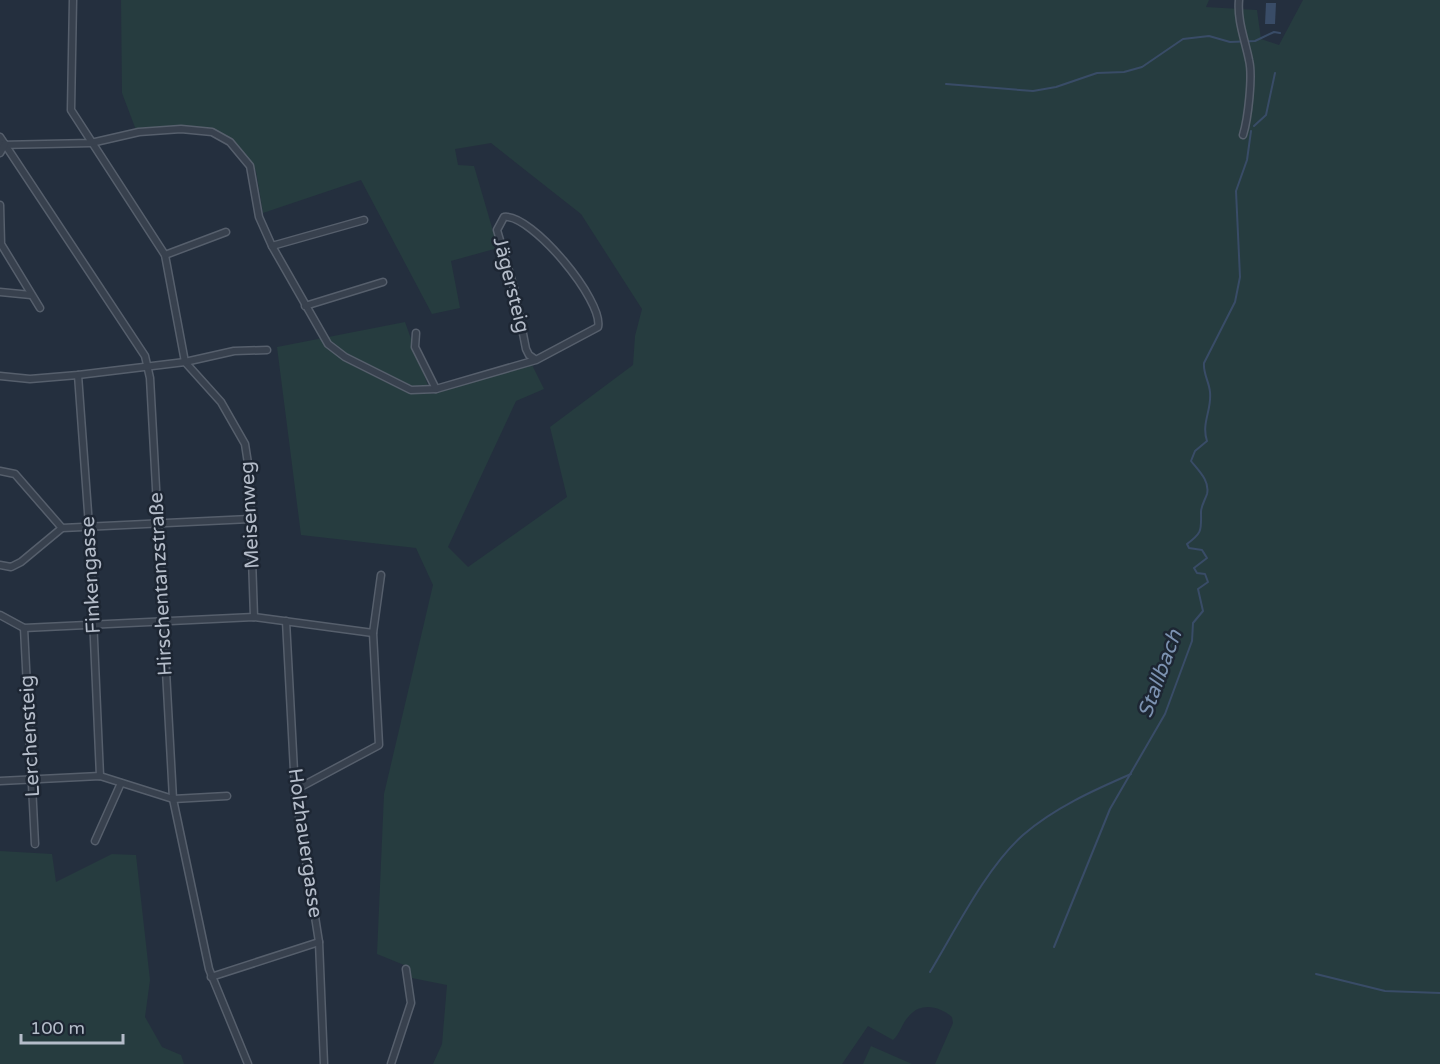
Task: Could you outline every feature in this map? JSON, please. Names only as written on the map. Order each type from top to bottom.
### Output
[{"type":"street","points":[[73,0],[69,103],[91,143],[165,255],[185,362]]},
{"type":"street","points":[[1239,0],[1238,11],[1250,70],[1248,116],[1243,135]]},
{"type":"street","points":[[0,153],[2,144],[91,143],[139,132],[181,129],[212,132],[230,142],[250,166],[259,217],[272,246],[328,344],[345,357],[411,390],[436,389],[536,360]]},
{"type":"street","name":"Hirschentanzstraße","points":[[0,137],[2,144],[144,356],[147,367],[173,799],[211,977],[248,1064]]},
{"type":"street","points":[[0,205],[1,244],[40,308]]},
{"type":"street","name":"Jägersteig","points":[[504,217],[514,218],[532,229],[572,271],[597,314],[598,327],[536,360],[529,356],[526,349],[514,288],[498,234],[499,223],[504,217]]},
{"type":"street","points":[[272,246],[364,220]]},
{"type":"street","points":[[165,255],[226,232]]},
{"type":"street","points":[[305,306],[383,282]]},
{"type":"street","points":[[0,292],[31,294]]},
{"type":"street","points":[[416,333],[415,347],[436,389]]},
{"type":"street","points":[[0,376],[30,379],[78,375],[185,362],[234,351],[267,350]]},
{"type":"street","name":"Meisenweg","points":[[185,362],[221,402],[243,437],[249,471],[254,617]]},
{"type":"street","name":"Finkengasse","points":[[78,375],[89,526],[100,776]]},
{"type":"street","points":[[0,471],[15,474],[62,528]]},
{"type":"street","points":[[0,565],[11,567],[21,562],[62,528],[250,519]]},
{"type":"street","points":[[296,790],[379,745],[373,633],[381,575]]},
{"type":"street","points":[[0,615],[24,628],[254,617],[373,633]]},
{"type":"street","name":"Holzhauergasse","points":[[286,621],[296,790],[319,942],[324,1064]]},
{"type":"street","name":"Lerchensteig","points":[[24,628],[35,844]]},
{"type":"street","points":[[0,781],[100,776],[173,799],[227,796]]},
{"type":"street","points":[[95,841],[121,783]]},
{"type":"street","points":[[211,977],[319,942]]},
{"type":"street","points":[[391,1064],[411,1003],[405,969]]},
{"type":"green space","points":[[121,0],[1209,0],[1206,7],[1257,10],[1261,39],[1279,45],[1303,0],[1440,0],[1440,1064],[935,1064],[953,1023],[952,1017],[936,1008],[924,1007],[907,1019],[893,1040],[868,1026],[842,1064],[433,1064],[442,1044],[447,985],[412,978],[409,967],[377,954],[384,794],[433,585],[416,548],[301,535],[277,347],[405,322],[431,394],[532,365],[544,389],[516,401],[448,547],[468,567],[567,497],[550,427],[633,365],[635,336],[642,309],[581,214],[491,143],[455,149],[458,165],[474,166],[498,248],[451,261],[460,308],[432,314],[361,180],[263,213],[256,171],[233,141],[216,131],[185,126],[136,130],[122,93]]},
{"type":"green space","points":[[0,851],[52,854],[56,882],[112,854],[136,855],[150,980],[145,1017],[162,1047],[181,1055],[184,1064],[0,1064]]},
{"type":"green space","points":[[871,1046],[912,1064],[863,1064]]},
{"type":"water","points":[[1266,3],[1276,3],[1275,24],[1265,24]]},
{"type":"waterway","points":[[946,84],[1033,91],[1056,87],[1097,73],[1124,72],[1142,67],[1183,39],[1209,36],[1230,42],[1255,41],[1274,32],[1280,33]]},
{"type":"waterway","name":"Stallbach","points":[[1254,126],[1266,115],[1275,73]]},
{"type":"waterway","name":"Stallbach","points":[[1054,947],[1110,809],[1165,714],[1192,641],[1193,623],[1203,611],[1198,589],[1208,582],[1205,574],[1197,573],[1194,568],[1207,558],[1202,550],[1189,548],[1187,544],[1200,530],[1201,510],[1208,489],[1203,476],[1191,461],[1195,451],[1207,441],[1205,428],[1210,392],[1204,363],[1235,302],[1240,277],[1236,191],[1247,160],[1251,131]]},
{"type":"waterway","points":[[930,972],[984,882],[1009,849],[1023,835],[1061,808],[1131,774]]},
{"type":"waterway","points":[[1316,974],[1385,991],[1440,993]]}]
